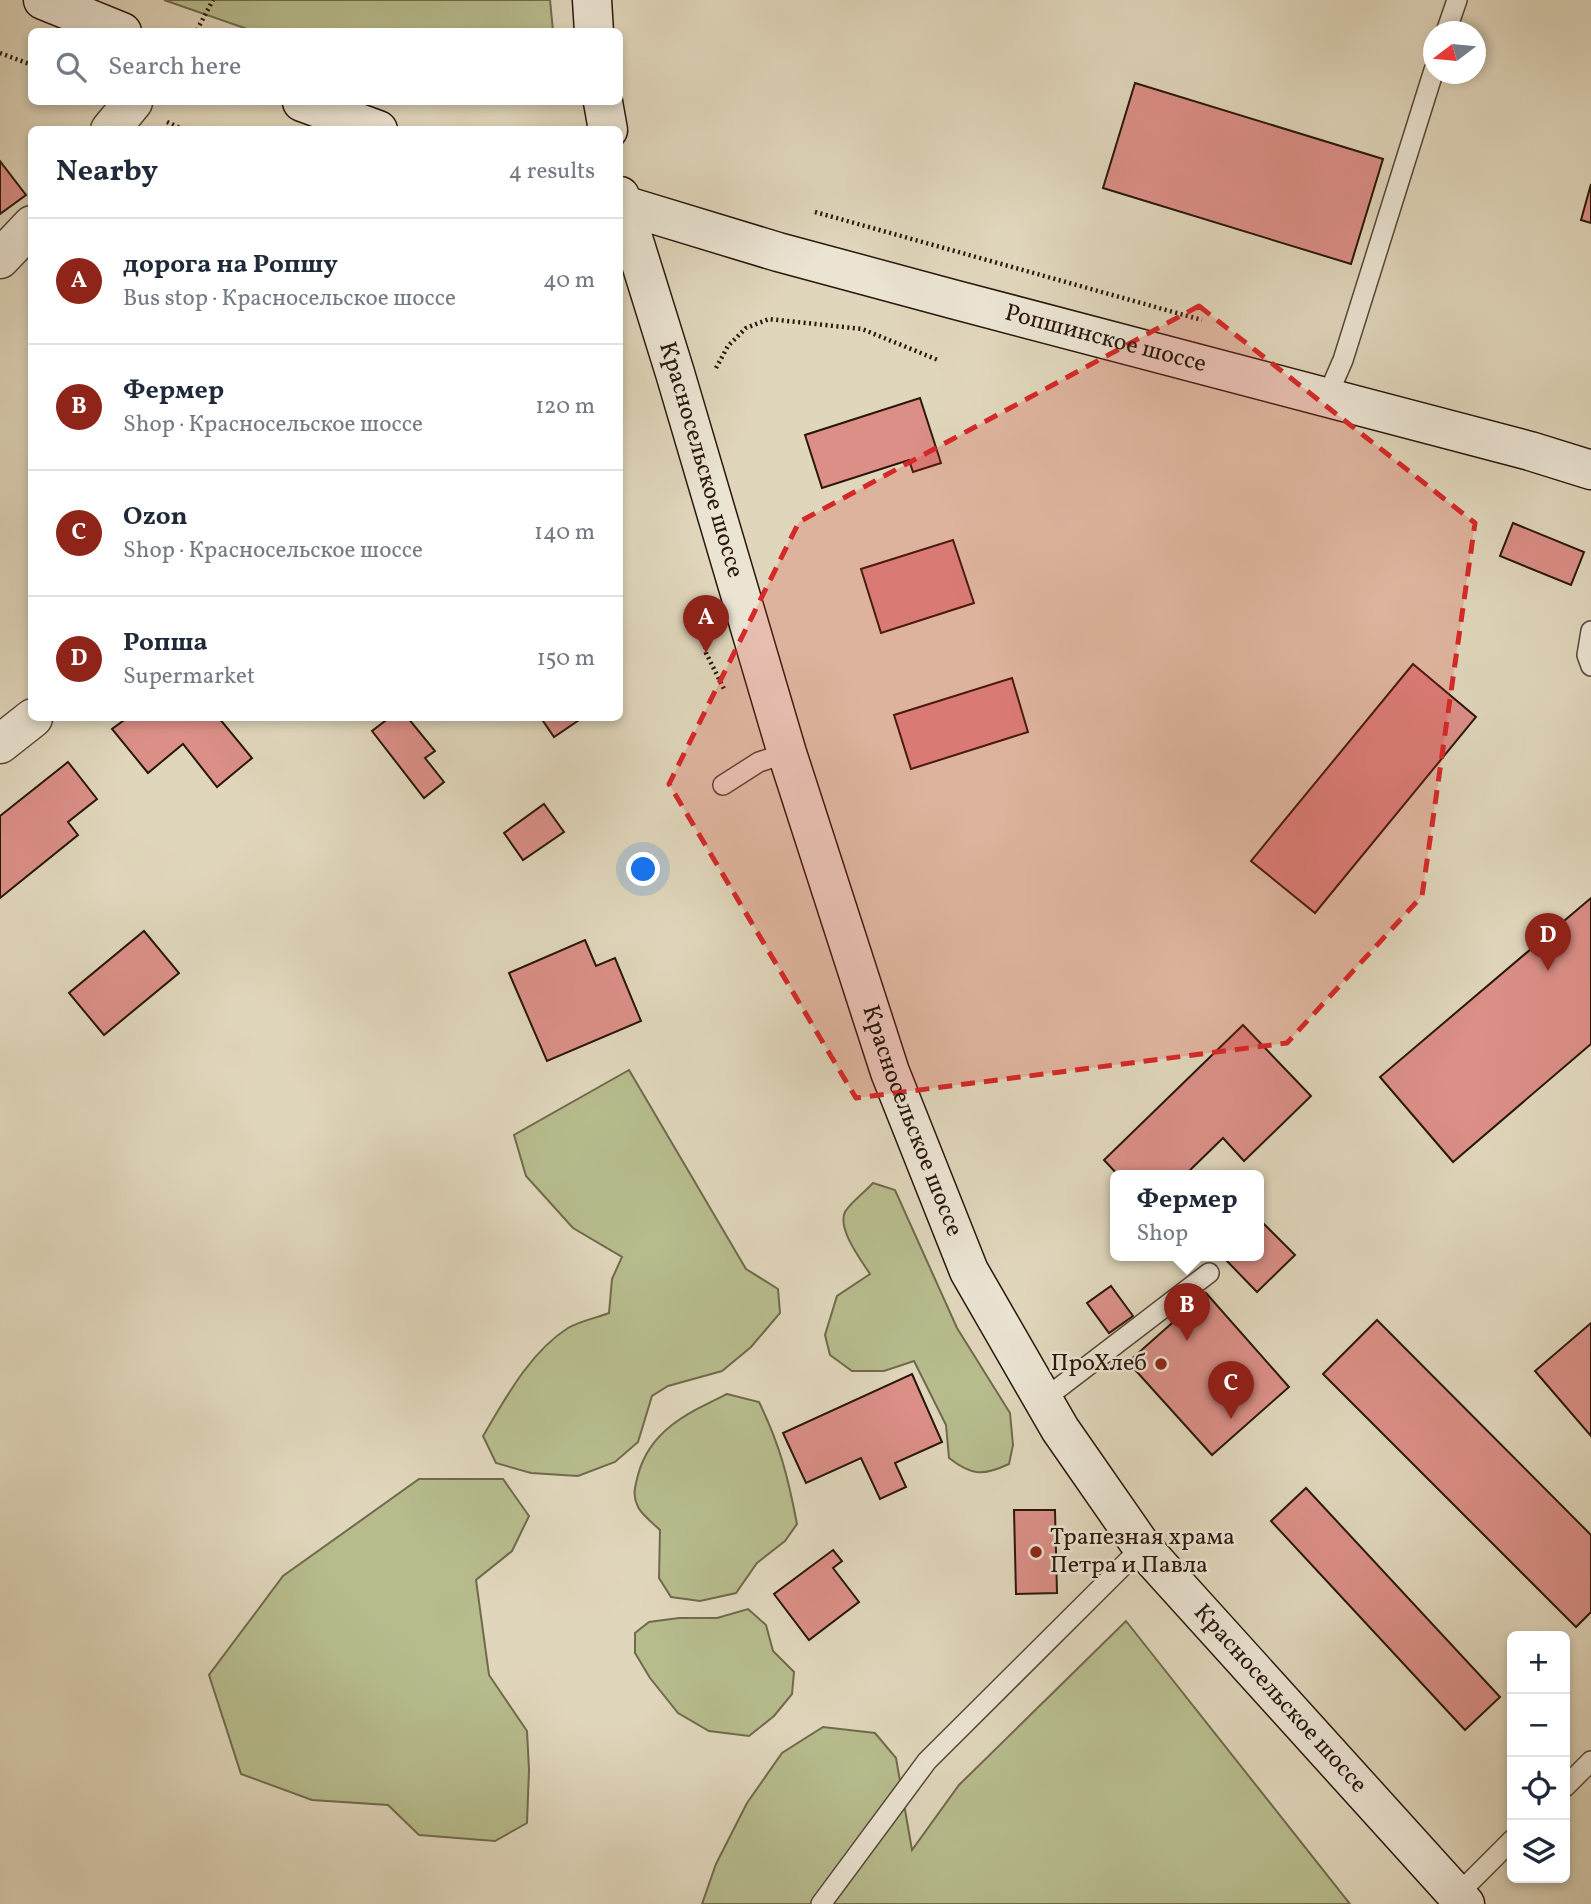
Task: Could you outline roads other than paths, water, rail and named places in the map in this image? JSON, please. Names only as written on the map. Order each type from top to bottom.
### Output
[{"type":"main road","points":[[43,0],[112,28]]},
{"type":"main road","points":[[592,0],[594,28]]},
{"type":"main road","points":[[113,126],[131,105]]},
{"type":"main road","points":[[310,105],[367,126]]},
{"type":"main road","points":[[604,105],[607,126]]},
{"type":"main road","name":"Ропшинское шоссе","points":[[623,203],[778,252],[1530,451],[1591,470]]},
{"type":"main road","name":"Красносельское шоссе","points":[[623,211],[676,373],[787,753],[890,1072],[970,1271],[1060,1429],[1142,1547],[1461,1900]]},
{"type":"main road","points":[[0,260],[28,229]]},
{"type":"main road","points":[[0,744],[29,721]]},
{"type":"lane","points":[[1450,21],[1457,0]]},
{"type":"lane","points":[[1326,399],[1343,360],[1429,84]]},
{"type":"lane","points":[[1591,631],[1587,655],[1591,666]]},
{"type":"lane","points":[[723,785],[759,762],[787,753]]},
{"type":"lane","points":[[1043,1400],[1209,1273]]},
{"type":"lane","points":[[821,1904],[927,1761],[1142,1547]]},
{"type":"lane","points":[[1570,1782],[1591,1761]]},
{"type":"lane","points":[[1461,1900],[1507,1846]]},
{"type":"place","name":"дорога на Ропшу","points":[[706,653]]},
{"type":"place","name":"Ропша","points":[[1548,971]]},
{"type":"place","name":"Фермер","points":[[1187,1341]]},
{"type":"place","name":"ПроХлеб","points":[[1161,1364]]},
{"type":"place","name":"Ozon","points":[[1231,1419]]},
{"type":"place","name":"Трапезная храма Петра и Павла","points":[[1036,1552]]}]
